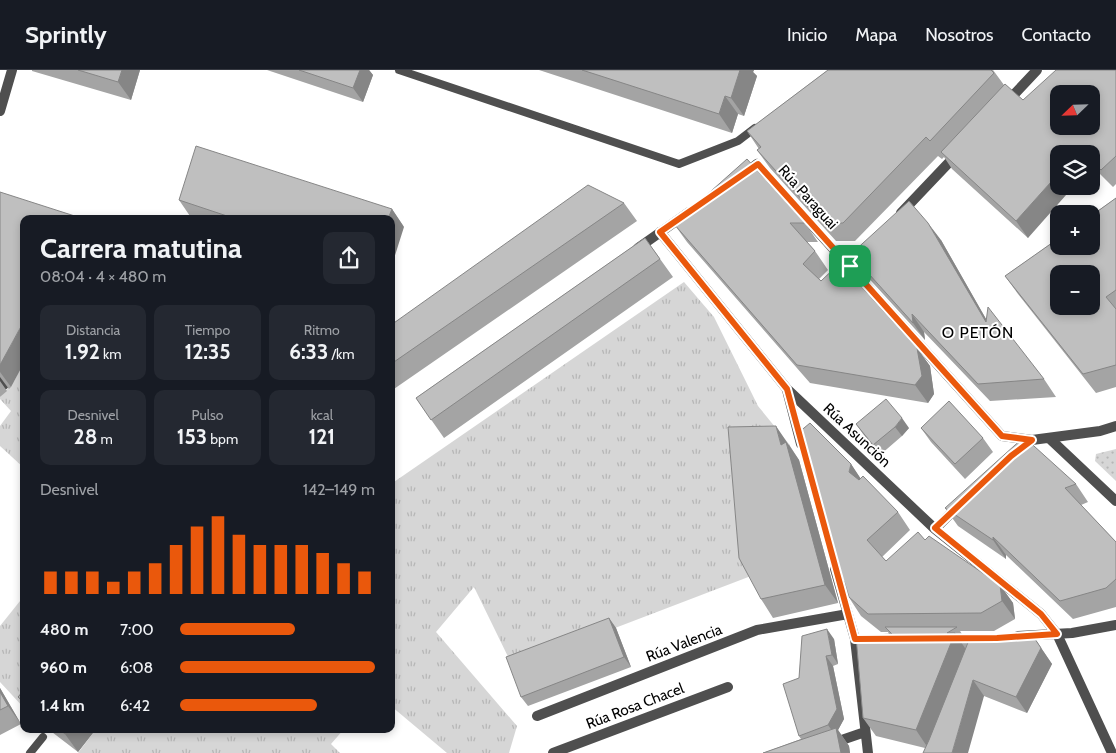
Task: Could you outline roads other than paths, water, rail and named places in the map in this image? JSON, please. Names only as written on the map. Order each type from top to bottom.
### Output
[{"type":"street","points":[[0,111],[12,70]]},
{"type":"street","points":[[997,112],[1037,70]]},
{"type":"street","points":[[897,217],[964,147]]},
{"type":"street","name":"Rúa Paraguai","points":[[733,182],[758,164],[853,263],[1002,436],[1032,440]]},
{"type":"street","points":[[628,254],[701,204]]},
{"type":"street","name":"Rúa Asunción","points":[[660,232],[787,389],[935,528],[1041,614],[1057,634],[1112,753]]},
{"type":"street","points":[[787,389],[804,455]]},
{"type":"street","points":[[1018,450],[1032,440],[1100,431],[1116,426]]},
{"type":"street","points":[[1049,438],[1116,501]]},
{"type":"street","points":[[935,528],[970,496]]},
{"type":"street","points":[[832,558],[848,614],[859,639],[868,753]]},
{"type":"street","name":"Rúa Valencia","points":[[537,716],[757,630],[848,614]]},
{"type":"street","points":[[1005,637],[1057,634],[1116,625]]},
{"type":"street","name":"Rúa Rosa Chacel","points":[[554,753],[728,687]]},
{"type":"street","points":[[824,747],[865,732]]},
{"type":"lane","points":[[399,70],[679,164],[738,141],[760,124]]},
{"type":"lane","points":[[30,753],[43,737]]},
{"type":"district","name":"O PETÓN","points":[[978,332]]}]
